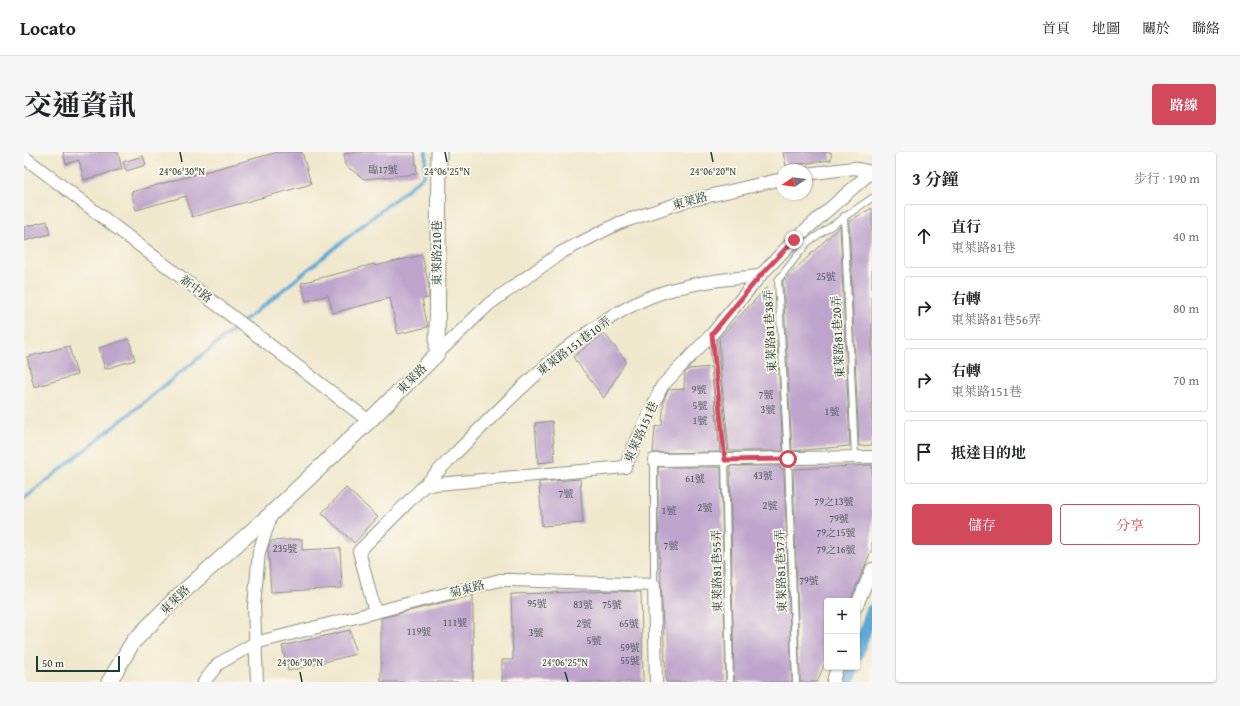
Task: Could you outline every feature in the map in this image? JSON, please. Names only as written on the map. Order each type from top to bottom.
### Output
[{"type":"street","name":"東萊路210巷","points":[[437,354],[439,152]]},
{"type":"street","name":"新中路","points":[[24,157],[369,421]]},
{"type":"street","points":[[812,173],[854,168],[871,174]]},
{"type":"street","name":"東萊路151巷","points":[[426,484],[625,467],[662,386],[712,334],[760,276],[794,240],[871,174]]},
{"type":"street","name":"東萊路","points":[[109,682],[133,642],[175,599],[272,513],[489,304],[562,252],[619,223],[684,202],[776,180]]},
{"type":"street","name":"東萊路151巷10弄","points":[[426,484],[518,390],[574,344],[615,315],[651,297],[713,279],[760,276]]},
{"type":"street","points":[[654,460],[872,457]]},
{"type":"street","points":[[376,612],[359,551],[426,484]]},
{"type":"street","points":[[257,682],[254,606],[259,552],[272,513]]},
{"type":"street","points":[[860,598],[872,569]]},
{"type":"street","name":"菊東路","points":[[204,682],[218,664],[256,643],[500,580],[654,585]]},
{"type":"street","points":[[654,585],[656,682]]},
{"type":"street","points":[[833,682],[836,670]]},
{"type":"lane","name":"東萊路81巷38弄","points":[[788,459],[778,280],[808,242],[872,198]]},
{"type":"lane","name":"東萊路81巷20弄","points":[[844,216],[854,457]]},
{"type":"lane","name":"東萊路81巷55弄","points":[[712,334],[725,460],[730,682]]},
{"type":"lane","name":"東萊路81巷37弄","points":[[788,459],[796,682]]},
{"type":"lane","points":[[654,460],[654,585]]},
{"type":"building","points":[[63,152],[118,152],[122,169],[84,180],[79,160],[66,164]]},
{"type":"building","points":[[278,152],[302,152],[311,184],[192,217],[186,196],[136,210],[131,192]]},
{"type":"building","points":[[359,152],[415,152],[417,174],[364,179],[345,165],[344,154]]},
{"type":"building","points":[[783,152],[831,152],[831,160],[801,164],[786,164]]},
{"type":"building","points":[[143,156],[146,165],[126,171],[123,162]]},
{"type":"building","points":[[872,208],[872,445],[859,446],[849,221]]},
{"type":"building","points":[[47,221],[50,234],[24,241],[24,227]]},
{"type":"building","points":[[840,226],[850,446],[792,451],[783,281]]},
{"type":"building","points":[[422,255],[429,286],[429,298],[422,299],[428,327],[398,334],[390,298],[333,313],[328,295],[306,301],[301,283],[374,264],[375,266]]},
{"type":"building","points":[[767,287],[771,341],[777,341],[783,451],[729,451],[720,366],[719,338]]},
{"type":"building","points":[[604,333],[626,361],[604,398],[573,357]]},
{"type":"building","points":[[129,339],[135,360],[105,369],[99,348]]},
{"type":"building","points":[[69,346],[77,375],[34,387],[27,357]]},
{"type":"building","points":[[711,367],[720,452],[653,453],[655,427],[662,425],[664,399],[668,390],[684,389],[685,372],[689,369]]},
{"type":"building","points":[[552,421],[555,461],[538,463],[535,423]]},
{"type":"building","points":[[872,465],[872,549],[851,598],[824,598],[824,665],[817,682],[800,682],[793,469]]},
{"type":"building","points":[[730,466],[780,466],[781,469],[784,469],[792,682],[734,682]]},
{"type":"building","points":[[658,467],[721,467],[726,682],[666,682],[658,523]]},
{"type":"building","points":[[580,479],[583,523],[542,526],[539,482]]},
{"type":"building","points":[[346,488],[378,517],[354,543],[322,513]]},
{"type":"building","points":[[302,539],[302,550],[340,548],[342,588],[271,592],[268,548],[271,541]]},
{"type":"building","points":[[619,591],[641,592],[643,682],[502,682],[502,660],[513,660],[511,594]]},
{"type":"building","points":[[473,595],[473,682],[381,682],[381,618]]},
{"type":"building","points":[[350,630],[356,654],[288,671],[282,646]]},
{"type":"waterway","points":[[24,499],[425,175],[426,152]]},
{"type":"waterway","points":[[860,646],[872,610]]},
{"type":"waterway","points":[[849,682],[852,670]]},
{"type":"route","points":[[788,459],[725,460],[712,334],[760,276],[794,240]]}]
